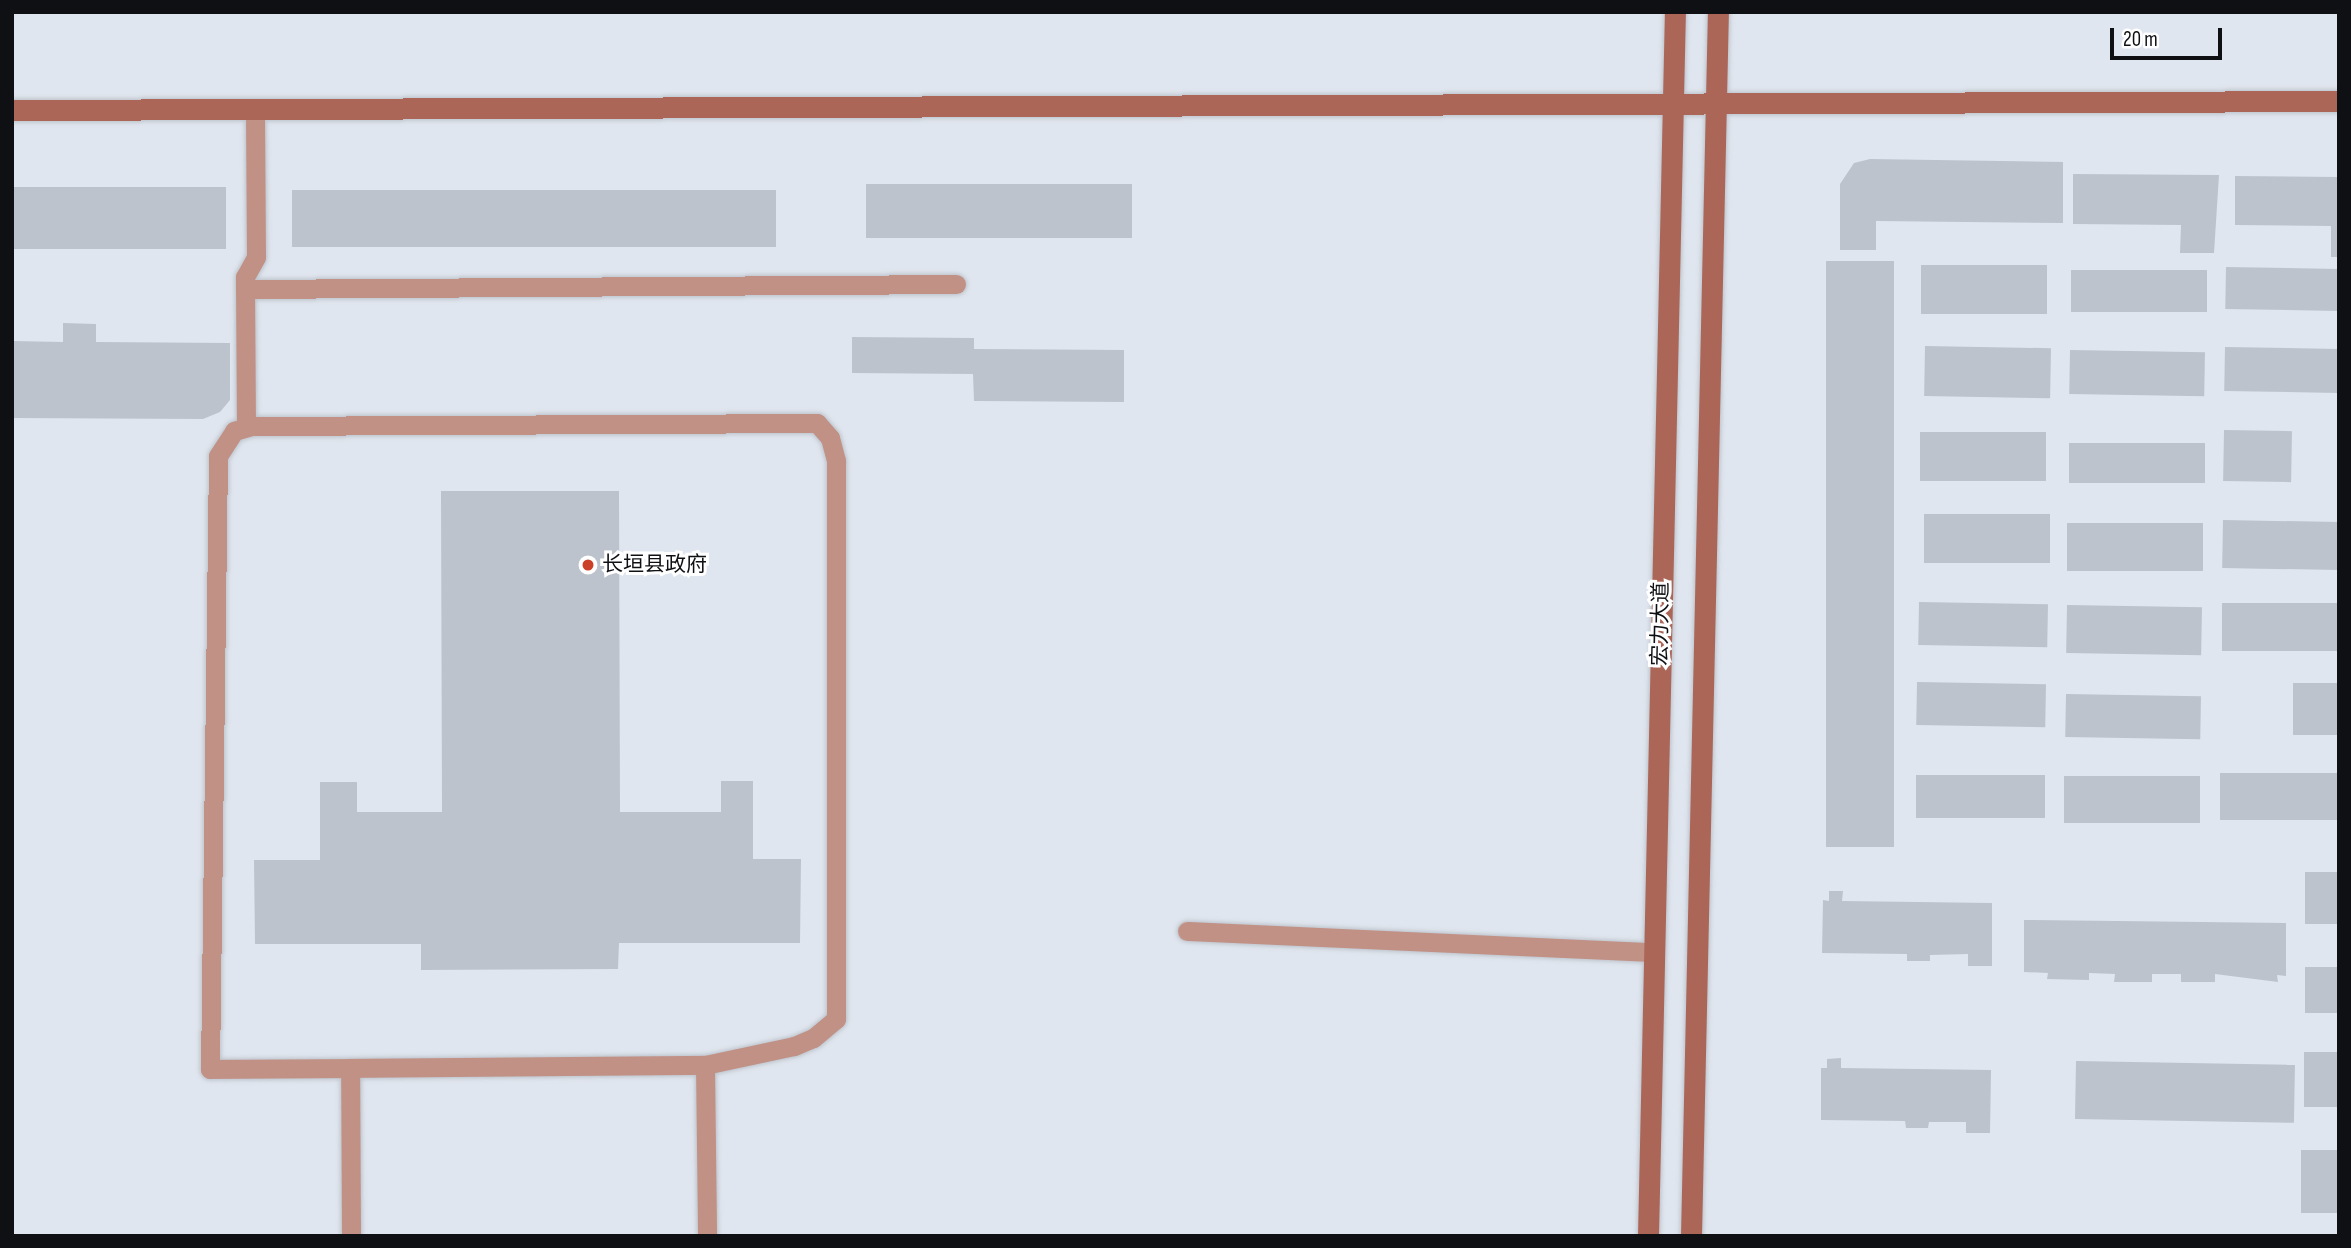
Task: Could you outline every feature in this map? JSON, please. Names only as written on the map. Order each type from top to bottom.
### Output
[{"type":"main road","name":"宏力大道","points":[[1648,1236],[1675,12]]},
{"type":"main road","name":"宏力大道","points":[[1691,1236],[1718,12]]},
{"type":"main road","points":[[12,110],[2339,101]]},
{"type":"lane","points":[[246,427],[245,277],[256,257],[255,110]]},
{"type":"lane","points":[[245,289],[956,284]]},
{"type":"lane","points":[[817,423],[830,438],[836,461],[836,1019],[813,1038],[794,1046],[705,1065],[210,1069],[218,456],[234,431],[246,427],[817,423]]},
{"type":"lane","points":[[1188,931],[1654,951]]},
{"type":"lane","points":[[705,1065],[707,1236]]},
{"type":"lane","points":[[350,1068],[351,1236]]},
{"type":"building","points":[[1870,159],[2063,162],[2063,223],[1876,221],[1876,250],[1840,250],[1840,184],[1854,163]]},
{"type":"building","points":[[2073,174],[2219,175],[2214,253],[2180,253],[2181,225],[2073,224]]},
{"type":"building","points":[[2235,176],[2339,177],[2339,257],[2331,257],[2331,226],[2235,225]]},
{"type":"building","points":[[866,184],[1132,184],[1132,238],[866,238]]},
{"type":"building","points":[[12,187],[226,187],[226,249],[12,249]]},
{"type":"building","points":[[292,190],[776,190],[776,247],[292,247]]},
{"type":"building","points":[[1826,261],[1894,261],[1894,847],[1826,847]]},
{"type":"building","points":[[1921,265],[2047,265],[2047,314],[1921,314]]},
{"type":"building","points":[[2226,267],[2339,269],[2338,311],[2225,309]]},
{"type":"building","points":[[2071,270],[2207,270],[2207,312],[2071,312]]},
{"type":"building","points":[[63,323],[96,324],[96,342],[230,343],[230,400],[220,412],[203,419],[12,418],[12,341],[63,342]]},
{"type":"building","points":[[852,337],[974,338],[974,349],[1124,350],[1124,402],[974,401],[973,374],[852,373]]},
{"type":"building","points":[[1925,346],[2051,348],[2050,398],[1924,396]]},
{"type":"building","points":[[2225,347],[2339,349],[2338,393],[2224,391]]},
{"type":"building","points":[[2070,350],[2205,352],[2204,396],[2069,394]]},
{"type":"building","points":[[2224,430],[2292,431],[2291,482],[2223,481]]},
{"type":"building","points":[[1920,432],[2046,432],[2046,481],[1920,481]]},
{"type":"building","points":[[2069,443],[2205,443],[2205,483],[2069,483]]},
{"type":"building","points":[[441,491],[619,491],[620,812],[721,812],[721,781],[753,781],[753,859],[801,859],[800,943],[619,943],[618,969],[421,970],[421,944],[255,944],[254,860],[320,860],[320,782],[357,782],[357,812],[442,812]]},
{"type":"building","points":[[1924,514],[2050,514],[2050,563],[1924,563]]},
{"type":"building","points":[[2223,520],[2339,522],[2338,570],[2222,568]]},
{"type":"building","points":[[2067,523],[2203,523],[2203,571],[2067,571]]},
{"type":"building","points":[[1919,602],[2048,604],[2047,647],[1918,645]]},
{"type":"building","points":[[2222,603],[2339,603],[2339,651],[2222,651]]},
{"type":"building","points":[[2067,605],[2202,607],[2201,655],[2066,653]]},
{"type":"building","points":[[1917,682],[2046,684],[2045,727],[1916,725]]},
{"type":"building","points":[[2293,683],[2339,683],[2339,735],[2293,735]]},
{"type":"building","points":[[2066,694],[2201,696],[2200,739],[2065,737]]},
{"type":"building","points":[[2220,773],[2339,773],[2339,820],[2220,820]]},
{"type":"building","points":[[1916,775],[2045,775],[2045,818],[1916,818]]},
{"type":"building","points":[[2064,776],[2200,776],[2200,823],[2064,823]]},
{"type":"building","points":[[2305,872],[2339,872],[2339,924],[2305,924]]},
{"type":"building","points":[[1829,891],[1843,891],[1842,901],[1992,903],[1992,966],[1968,966],[1968,954],[1930,955],[1930,961],[1907,961],[1907,954],[1822,953],[1823,900],[1829,901]]},
{"type":"building","points":[[2024,920],[2286,923],[2286,976],[2277,975],[2278,982],[2215,974],[2215,982],[2181,982],[2181,974],[2152,974],[2152,982],[2114,982],[2115,974],[2089,973],[2089,980],[2047,979],[2048,973],[2024,972]]},
{"type":"building","points":[[2305,967],[2339,967],[2339,1013],[2305,1013]]},
{"type":"building","points":[[2304,1052],[2339,1052],[2339,1107],[2304,1107]]},
{"type":"building","points":[[1841,1058],[1841,1068],[1991,1070],[1990,1133],[1966,1133],[1966,1122],[1929,1122],[1928,1128],[1906,1128],[1905,1121],[1821,1120],[1821,1068],[1827,1068],[1827,1059]]},
{"type":"building","points":[[2076,1061],[2295,1065],[2294,1123],[2075,1119]]},
{"type":"building","points":[[2301,1150],[2339,1150],[2339,1213],[2301,1213]]},
{"type":"place","name":"长垣县政府","points":[[588,565]]}]
